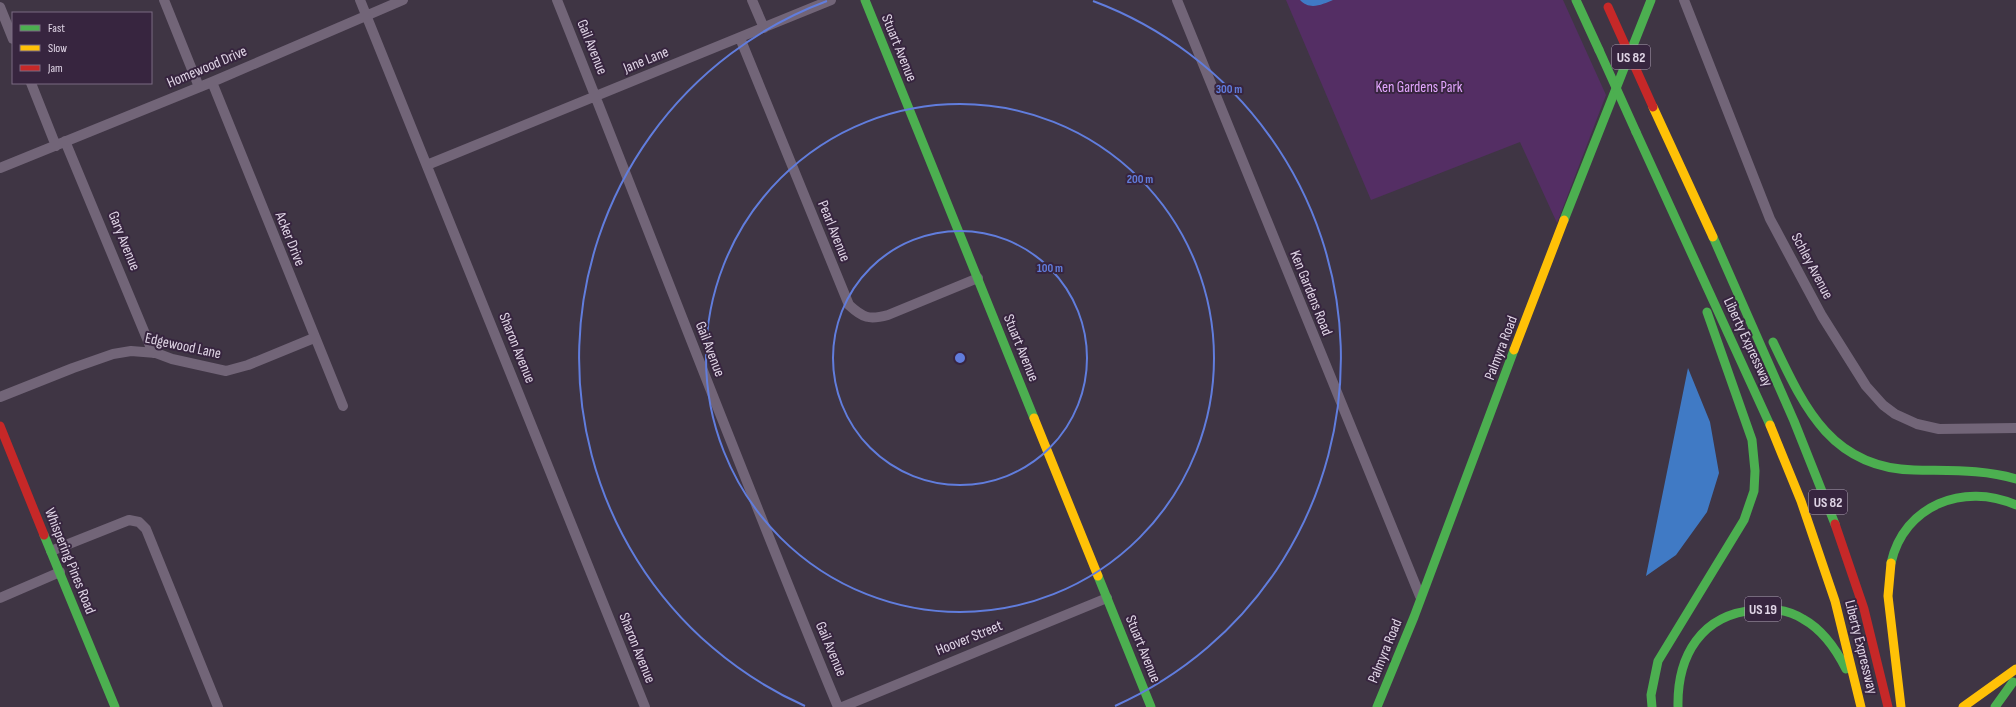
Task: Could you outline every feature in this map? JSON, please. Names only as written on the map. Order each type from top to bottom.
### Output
[{"type":"main road","name":"Stuart Avenue","points":[[865,0],[1151,707]]},
{"type":"main road","name":"US 82","points":[[1576,0],[1662,189],[1668,206]]},
{"type":"main road","name":"Palmyra Road","points":[[1377,707],[1414,617],[1420,596],[1555,243],[1651,0]]},
{"type":"main road","name":"Liberty Expressway","points":[[1606,4],[1747,312],[1783,393],[1827,500],[1863,608],[1887,704]]},
{"type":"main road","points":[[1653,107],[1681,149],[1738,271]]},
{"type":"main road","name":"Liberty Expressway","points":[[1668,206],[1727,329],[1780,447],[1802,501],[1835,601],[1861,706]]},
{"type":"main road","points":[[1652,707],[1652,695],[1658,661],[1675,630],[1750,509],[1756,476],[1752,440],[1668,206]]},
{"type":"main road","points":[[1769,334],[1811,416],[1826,435],[1854,456],[1873,464],[1894,469],[1982,471],[2016,479]]},
{"type":"main road","name":"Whispering Pines Road","points":[[0,426],[115,707]]},
{"type":"main road","points":[[1901,707],[1888,582],[1894,553],[1903,535],[1924,513],[1950,499],[1981,495],[2001,498],[2016,505]]},
{"type":"main road","name":"US 19","points":[[1678,707],[1677,684],[1680,673],[1688,652],[1699,636],[1728,614],[1755,608],[1776,610],[1796,615],[1807,621],[1820,632],[1840,656],[1861,706]]},
{"type":"main road","points":[[1964,707],[2016,669]]},
{"type":"main road","points":[[1964,707],[2014,681]]},
{"type":"main road","points":[[1995,707],[2014,681]]},
{"type":"street","points":[[164,0],[199,88]]},
{"type":"street","name":"Sharon Avenue","points":[[360,0],[645,707]]},
{"type":"street","name":"Homewood Drive","points":[[0,168],[199,88],[403,0]]},
{"type":"street","name":"Gail Avenue","points":[[557,0],[596,96],[736,456],[838,707]]},
{"type":"street","points":[[752,0],[764,28]]},
{"type":"street","name":"Jane Lane","points":[[427,165],[831,0]]},
{"type":"street","name":"Ken Gardens Road","points":[[1176,0],[1420,596]]},
{"type":"street","name":"Schley Avenue","points":[[1684,0],[1770,218],[1822,316],[1866,386],[1883,405],[1895,414],[1918,424],[1939,429],[2016,428]]},
{"type":"street","points":[[0,7],[12,37]]},
{"type":"street","name":"Pearl Avenue","points":[[740,38],[849,305],[860,314],[874,318],[888,315],[978,278]]},
{"type":"street","name":"Acker Drive","points":[[212,82],[314,338],[343,406]]},
{"type":"street","points":[[31,84],[56,146]]},
{"type":"street","name":"Gary Avenue","points":[[66,142],[153,353]]},
{"type":"street","name":"Edgewood Lane","points":[[0,397],[113,354],[130,351],[153,353],[226,371],[248,365],[314,338]]},
{"type":"street","points":[[51,551],[129,520],[139,522],[146,530],[218,707]]},
{"type":"street","points":[[0,598],[60,572]]},
{"type":"street","name":"Hoover Street","points":[[842,707],[1107,598]]},
{"type":"green space","name":"Ken Gardens Park","points":[[1286,0],[1563,0],[1606,95],[1557,223],[1520,142],[1371,200]]},
{"type":"water","points":[[1300,0],[1333,0],[1321,5],[1312,6]]},
{"type":"water","points":[[1688,368],[1710,422],[1719,473],[1707,512],[1676,555],[1646,576]]},
{"type":"traffic: fast","points":[[865,0],[1034,418]]},
{"type":"traffic: fast","points":[[1576,0],[1599,50]]},
{"type":"traffic: fast","points":[[1564,220],[1651,0]]},
{"type":"traffic: fast","points":[[1599,50],[1636,132]]},
{"type":"traffic: fast","points":[[1636,132],[1770,425]]},
{"type":"traffic: fast","points":[[1713,237],[1794,421],[1835,524]]},
{"type":"traffic: fast","points":[[1652,707],[1651,695],[1658,661],[1744,520],[1754,491],[1755,471],[1752,440],[1707,312]]},
{"type":"traffic: fast","points":[[1773,342],[1796,389],[1809,411],[1824,430],[1841,446],[1861,458],[1885,467],[1914,470],[1978,472],[2016,479]]},
{"type":"traffic: fast","points":[[1377,707],[1414,617],[1514,350]]},
{"type":"traffic: fast","points":[[1891,563],[1898,543],[1909,526],[1923,513],[1939,504],[1957,498],[1976,496],[1996,499],[2016,505]]},
{"type":"traffic: fast","points":[[44,535],[115,707]]},
{"type":"traffic: fast","points":[[1098,576],[1151,707]]},
{"type":"traffic: fast","points":[[1678,707],[1682,671],[1688,655],[1696,641],[1707,629],[1720,620],[1737,613],[1768,609],[1780,610],[1798,616],[1810,623],[1823,634],[1838,654],[1846,669]]},
{"type":"traffic: fast","points":[[1995,707],[2013,682]]},
{"type":"traffic: slow","points":[[1653,107],[1713,237]]},
{"type":"traffic: slow","points":[[1514,350],[1564,220]]},
{"type":"traffic: slow","points":[[1034,418],[1098,576]]},
{"type":"traffic: slow","points":[[1770,425],[1801,501],[1835,601],[1861,707]]},
{"type":"traffic: slow","points":[[1891,563],[1888,596],[1901,707]]},
{"type":"traffic: slow","points":[[1963,707],[2016,669]]},
{"type":"traffic: jam","points":[[1608,7],[1653,107]]},
{"type":"traffic: jam","points":[[0,426],[44,535]]},
{"type":"traffic: jam","points":[[1835,524],[1864,609],[1888,707]]}]
